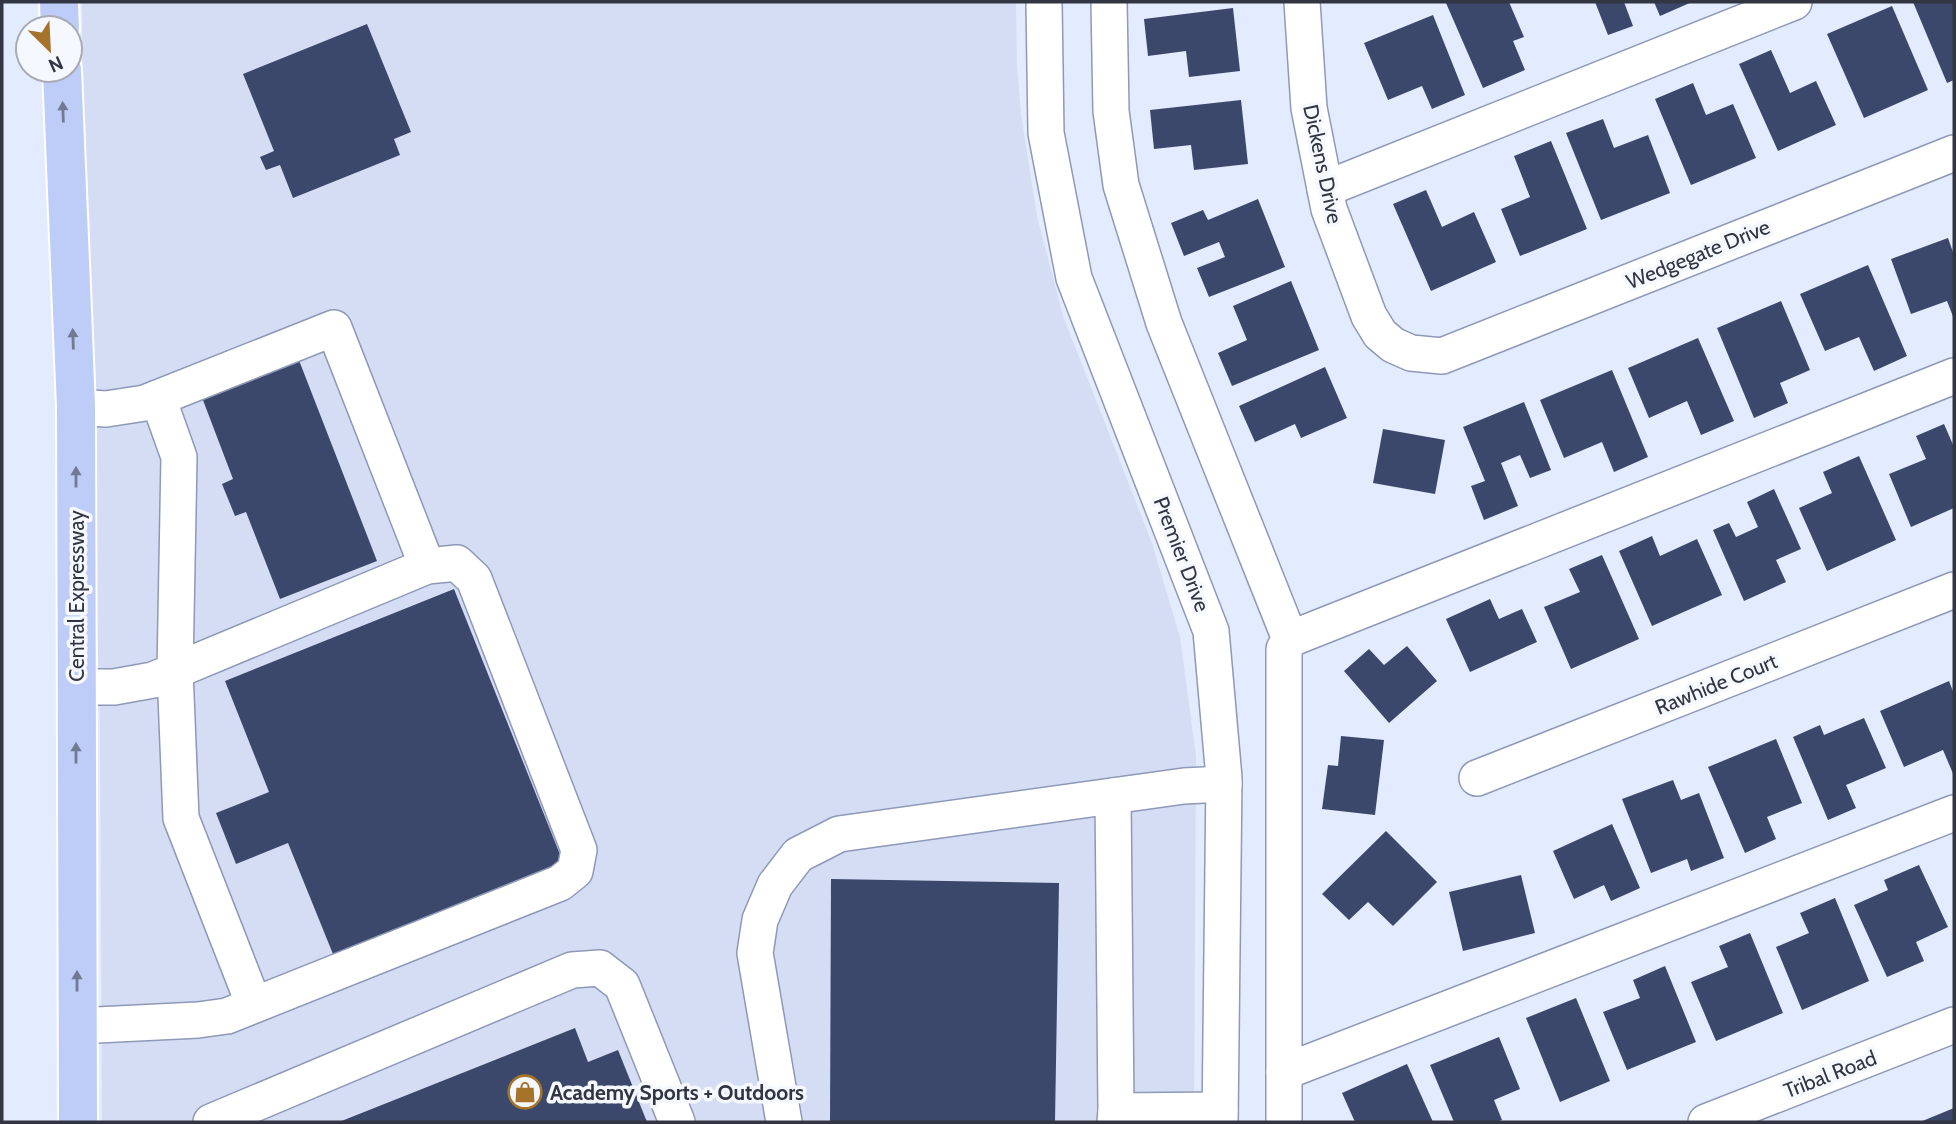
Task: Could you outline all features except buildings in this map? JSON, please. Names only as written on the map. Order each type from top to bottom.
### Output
[{"type":"main road","name":"Central Expressway","points":[[63,84],[76,407],[78,1122]]},
{"type":"street","name":"Premier Drive","points":[[1044,2],[1046,133],[1074,278],[1211,631],[1224,784],[1220,1116]]},
{"type":"street","points":[[1109,2],[1111,111],[1121,185],[1164,323],[1290,639]]},
{"type":"street","name":"Dickens Drive","points":[[1302,2],[1309,108],[1328,209],[1369,316],[1380,334],[1393,345],[1411,353],[1442,356]]},
{"type":"street","points":[[1325,189],[1794,2]]},
{"type":"street","name":"Wedgegate Drive","points":[[1442,356],[1954,152]]},
{"type":"street","points":[[76,407],[106,409],[145,403],[334,328],[428,566]]},
{"type":"street","points":[[1284,1122],[1284,649],[1290,639],[1954,376]]},
{"type":"street","points":[[158,398],[179,457],[175,671],[181,818],[254,1004]]},
{"type":"street","points":[[76,687],[114,687],[153,680],[428,566],[457,563],[474,579],[579,850],[575,870],[560,883],[227,1016],[78,1026]]},
{"type":"street","name":"Rawhide Court","points":[[1477,778],[1954,590]]},
{"type":"street","points":[[784,1122],[755,953],[760,920],[775,885],[798,855],[839,834],[1184,786],[1224,784]]},
{"type":"street","points":[[1113,796],[1115,1117],[1220,1116]]},
{"type":"street","points":[[1284,1072],[1954,813]]},
{"type":"street","points":[[226,1119],[572,970],[600,968],[622,985],[677,1122]]},
{"type":"street","name":"Tribal Road","points":[[1706,1122],[1954,1025]]},
{"type":"shaded area","points":[[82,2],[1016,2],[1021,114],[1037,216],[1063,316],[1152,543],[1180,637],[1196,756],[1194,1122],[102,1122],[100,729]]},
{"type":"place","name":"Academy Sports + Outdoors","points":[[525,1092]]}]
